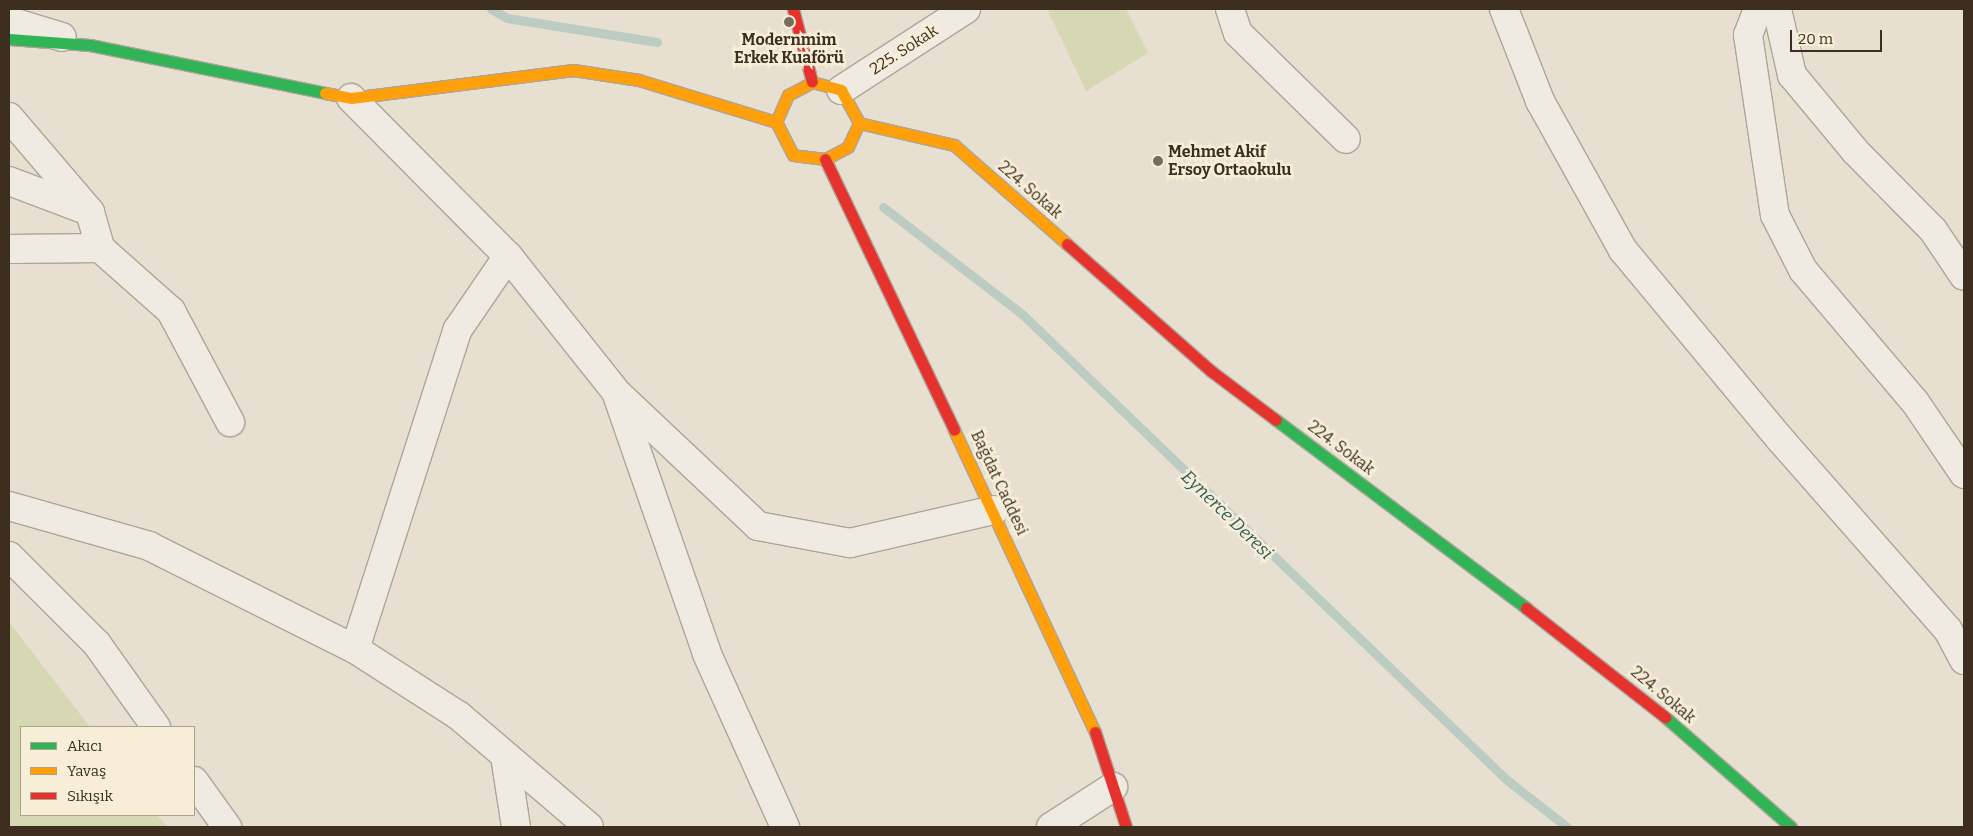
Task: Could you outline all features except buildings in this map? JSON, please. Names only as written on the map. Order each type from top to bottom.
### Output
[{"type":"street","points":[[793,9],[812,82]]},
{"type":"street","name":"225. Sokak","points":[[841,90],[966,9]]},
{"type":"street","points":[[1230,9],[1238,33],[1346,138]]},
{"type":"street","points":[[1504,9],[1540,101],[1623,250],[1780,439],[1948,630],[1964,660]]},
{"type":"street","points":[[1758,9],[1748,35],[1776,215],[1803,270],[1915,402],[1964,474]]},
{"type":"street","points":[[1777,9],[1792,75],[1855,151],[1933,230],[1964,276]]},
{"type":"street","points":[[9,21],[90,45],[351,98],[573,70],[639,80],[776,122],[793,155],[825,159],[848,147],[859,124],[841,90],[812,82],[788,96],[776,122]]},
{"type":"street","points":[[9,39],[90,45]]},
{"type":"street","points":[[351,98],[508,256],[616,392],[758,526],[850,543],[994,510]]},
{"type":"street","points":[[9,117],[90,212],[100,248],[171,311],[230,422]]},
{"type":"street","name":"224. Sokak","points":[[859,124],[954,145],[1211,370],[1635,691],[1791,827]]},
{"type":"street","name":"Bağdat Caddesi","points":[[825,159],[994,510],[1089,713],[1126,827]]},
{"type":"street","points":[[9,181],[90,212]]},
{"type":"street","points":[[9,249],[100,248]]},
{"type":"street","points":[[355,648],[458,329],[508,256]]},
{"type":"street","points":[[616,392],[707,654],[785,827]]},
{"type":"street","points":[[9,506],[149,546],[355,648],[458,715],[589,827]]},
{"type":"street","points":[[9,556],[98,644],[155,726]]},
{"type":"street","points":[[505,756],[516,827]]},
{"type":"street","points":[[195,782],[226,827]]},
{"type":"street","points":[[1052,827],[1113,787]]},
{"type":"green space","points":[[1047,9],[1126,9],[1148,53],[1086,91]]},
{"type":"green space","points":[[9,622],[89,726],[20,726],[20,816],[158,816],[167,827],[9,827]]},
{"type":"waterway","points":[[491,9],[507,18],[657,42]]},
{"type":"waterway","name":"Eynerce Deresi","points":[[883,207],[1022,314],[1507,780],[1567,827]]},
{"type":"traffic: fast","points":[[9,39],[90,45],[325,93]]},
{"type":"traffic: fast","points":[[1276,420],[1526,608]]},
{"type":"traffic: fast","points":[[1665,717],[1791,827]]},
{"type":"traffic: slow","points":[[325,93],[351,98],[573,70],[639,80],[776,122]]},
{"type":"traffic: slow","points":[[812,82],[841,90],[859,123],[848,147],[825,159],[793,155],[776,122],[788,95],[812,82]]},
{"type":"traffic: slow","points":[[859,123],[954,145],[1067,244]]},
{"type":"traffic: slow","points":[[954,430],[1095,732]]},
{"type":"traffic: jam","points":[[793,9],[812,82]]},
{"type":"traffic: jam","points":[[825,159],[954,430]]},
{"type":"traffic: jam","points":[[1067,244],[1211,371],[1276,420]]},
{"type":"traffic: jam","points":[[1526,608],[1665,717]]},
{"type":"traffic: jam","points":[[1095,732],[1126,827]]},
{"type":"place","name":"Modernmim Erkek Kuaförü","points":[[789,22]]},
{"type":"place","name":"Mehmet Akif Ersoy Ortaokulu","points":[[1158,161]]}]
